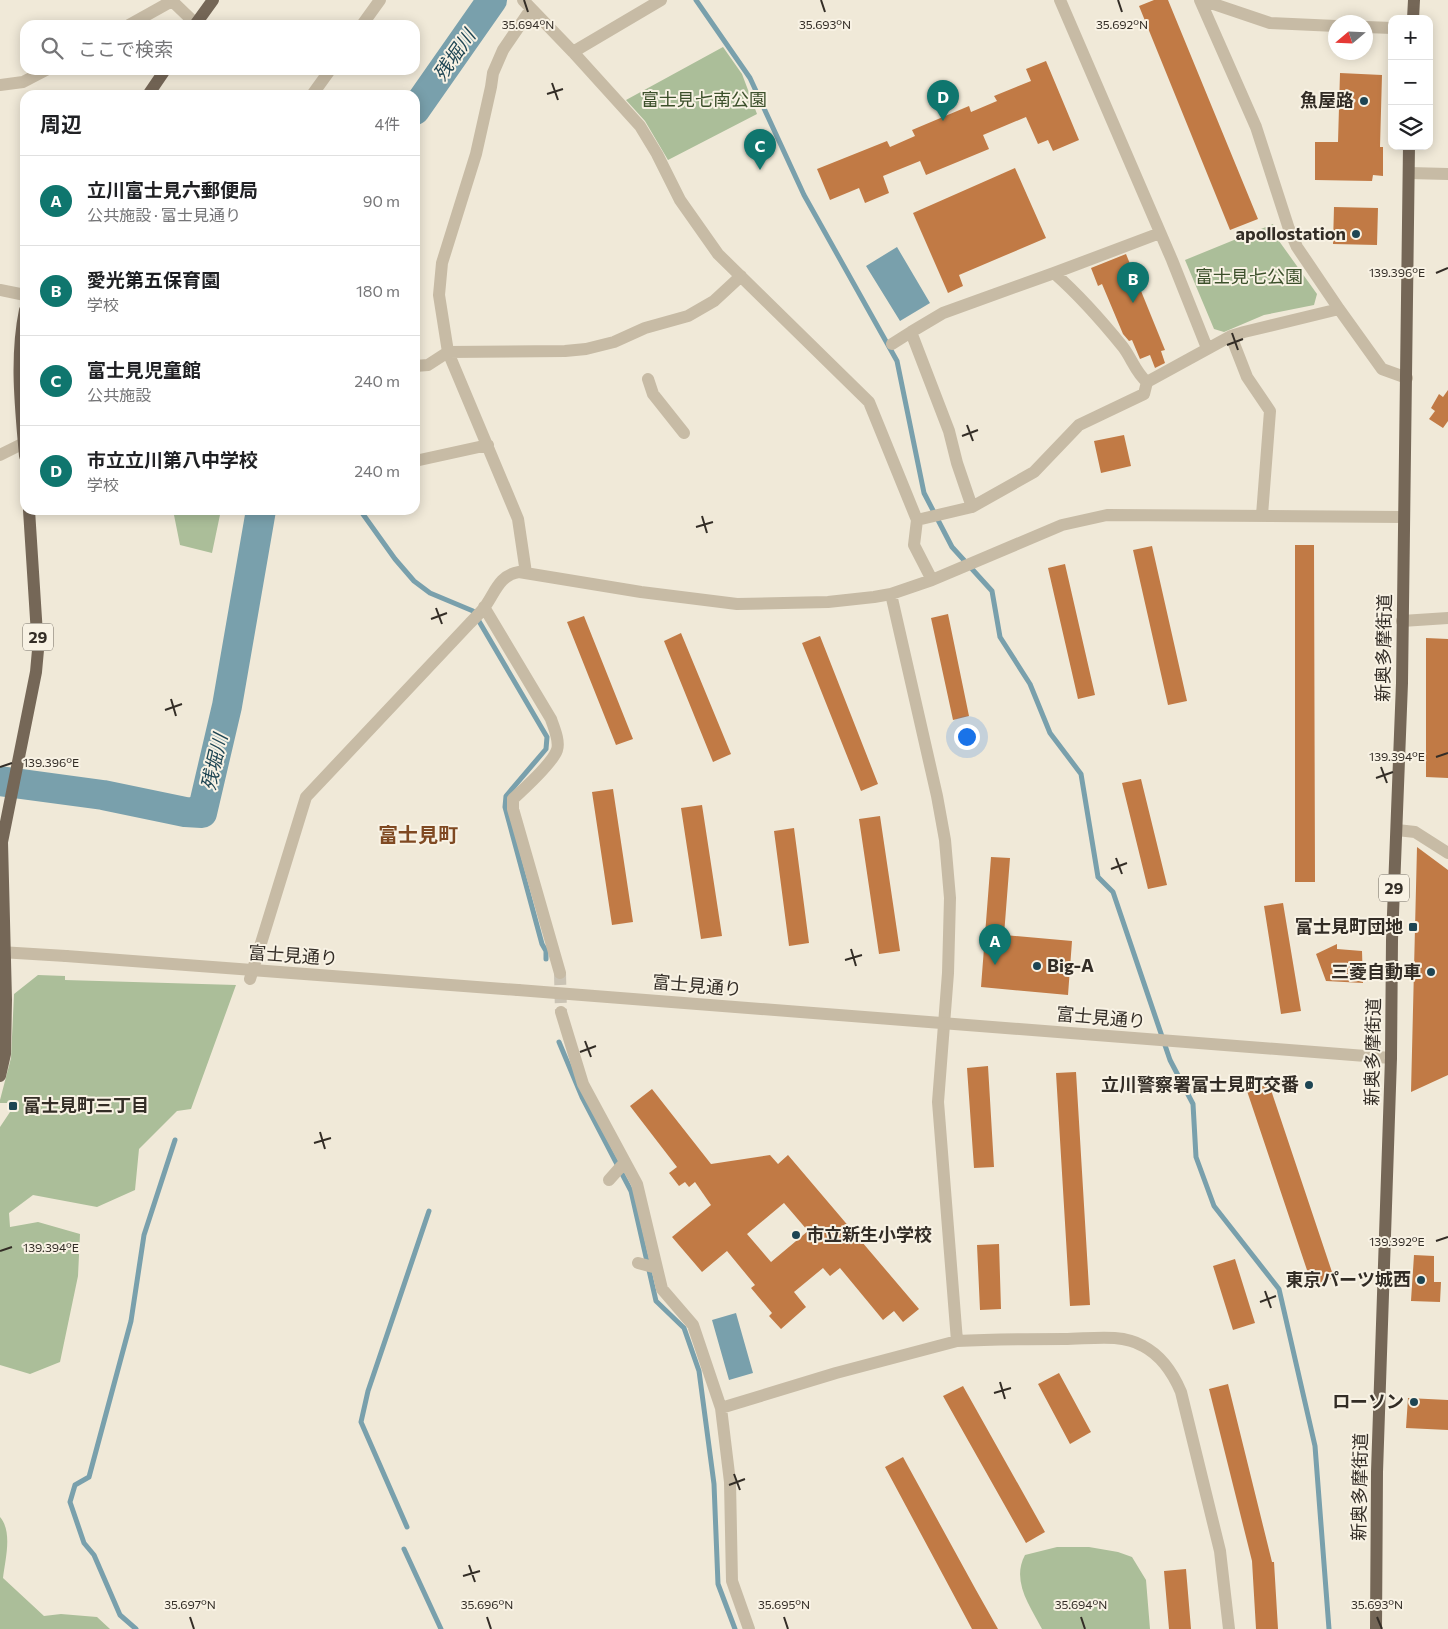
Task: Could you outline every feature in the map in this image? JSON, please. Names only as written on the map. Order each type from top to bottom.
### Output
[{"type":"main road","points":[[199,20],[212,0]]},
{"type":"main road","points":[[1413,15],[1414,0]]},
{"type":"main road","points":[[151,90],[162,75]]},
{"type":"main road","name":"新奥多摩街道","points":[[1376,1629],[1376,1472],[1391,1058],[1392,940],[1402,683],[1409,150]]},
{"type":"main road","points":[[20,345],[20,365]]},
{"type":"main road","name":"29","points":[[0,1076],[5,1054],[6,1000],[2,952],[2,842],[36,672],[38,650],[29,515]]},
{"type":"street","points":[[366,20],[380,0]]},
{"type":"street","points":[[573,52],[661,0]]},
{"type":"street","points":[[1060,0],[1208,348]]},
{"type":"street","points":[[1201,0],[1270,23],[1328,26]]},
{"type":"street","points":[[1201,0],[1256,127],[1288,229],[1339,309],[1382,369],[1407,378]]},
{"type":"street","points":[[138,20],[172,1],[191,20]]},
{"type":"street","points":[[526,573],[518,519],[448,352],[439,295],[442,263],[476,154],[493,73],[527,5],[573,52],[640,126],[657,154],[680,200],[718,254],[869,402],[922,519],[914,545],[932,580]]},
{"type":"street","points":[[1373,27],[1388,28]]},
{"type":"street","points":[[0,85],[23,82],[36,75]]},
{"type":"street","points":[[316,90],[326,75]]},
{"type":"street","points":[[1409,173],[1448,174]]},
{"type":"street","points":[[892,344],[943,313],[1160,233]]},
{"type":"street","points":[[1054,273],[1098,317],[1125,350],[1140,376],[1147,382]]},
{"type":"street","points":[[420,365],[428,364],[448,352],[586,349],[614,342],[645,328],[688,316],[714,301],[741,276]]},
{"type":"street","points":[[0,290],[20,294]]},
{"type":"street","points":[[922,519],[972,507],[1034,472],[1080,425],[1144,394],[1147,382],[1231,336],[1339,309]]},
{"type":"street","points":[[911,332],[949,431],[957,463],[972,507]]},
{"type":"street","points":[[1231,336],[1247,377],[1270,411],[1262,516]]},
{"type":"street","points":[[648,379],[653,394],[684,433]]},
{"type":"street","points":[[0,455],[20,445]]},
{"type":"street","points":[[420,460],[488,445]]},
{"type":"street","points":[[250,979],[306,797],[477,615],[502,579],[511,573],[526,573],[640,592],[737,604],[828,602],[874,598],[891,594],[932,580],[1062,525],[1107,515],[1403,517]]},
{"type":"street","points":[[891,594],[945,840],[950,898],[938,1102],[957,1341]]},
{"type":"street","points":[[477,615],[551,719],[556,735],[557,749],[544,767],[513,799],[513,810],[560,973]]},
{"type":"street","points":[[1402,621],[1448,618]]},
{"type":"street","points":[[1396,830],[1415,832],[1448,853]]},
{"type":"street","name":"富士見通り","points":[[2,952],[1391,1058]]},
{"type":"street","points":[[560,1012],[583,1084],[637,1184],[662,1289],[693,1324],[721,1408],[730,1482],[732,1581],[749,1629]]},
{"type":"street","points":[[609,1180],[625,1162]]},
{"type":"street","points":[[638,1263],[656,1268]]},
{"type":"street","points":[[721,1408],[862,1366],[957,1341],[1018,1338],[1124,1338],[1143,1346],[1159,1357],[1174,1374],[1182,1392],[1220,1551],[1229,1629]]},
{"type":"green space","name":"富士見七南公園","points":[[723,47],[742,74],[757,114],[668,160],[645,121],[626,100]]},
{"type":"green space","name":"富士見七公園","points":[[1273,224],[1279,241],[1317,294],[1314,305],[1264,315],[1224,332],[1214,329],[1185,260]]},
{"type":"green space","points":[[174,515],[220,515],[212,553],[180,545]]},
{"type":"green space","points":[[38,975],[65,976],[65,980],[236,985],[191,1109],[177,1111],[139,1149],[135,1190],[97,1207],[33,1195],[9,1213],[10,1227],[38,1222],[80,1234],[78,1276],[60,1362],[30,1374],[0,1365],[0,1127],[16,1103],[0,1103],[0,1100],[11,1058],[14,994]]},
{"type":"green space","points":[[0,1517],[4,1523],[7,1538],[3,1578],[44,1616],[61,1614],[97,1617],[110,1629],[0,1629]]},
{"type":"green space","points":[[1057,1547],[1089,1547],[1118,1552],[1132,1557],[1146,1580],[1150,1629],[1042,1629],[1021,1584],[1021,1565],[1025,1555]]},
{"type":"water","points":[[897,247],[930,303],[900,321],[866,266]]},
{"type":"water","points":[[736,1313],[753,1373],[729,1380],[712,1320]]},
{"type":"building","points":[[1154,0],[1168,0],[1258,219],[1230,230],[1139,6]]},
{"type":"building","points":[[1046,61],[1079,140],[1053,151],[1048,140],[1038,144],[1026,117],[983,135],[989,149],[926,175],[920,161],[883,176],[889,193],[865,203],[859,188],[830,200],[817,169],[887,141],[890,147],[915,136],[912,130],[969,106],[971,112],[997,101],[994,96],[1031,81],[1026,69]]},
{"type":"building","points":[[1340,73],[1382,75],[1380,147],[1383,147],[1383,176],[1373,175],[1372,181],[1315,180],[1315,142],[1338,142]]},
{"type":"building","points":[[1015,168],[1046,238],[959,275],[963,286],[948,293],[913,213]]},
{"type":"building","points":[[1334,207],[1378,208],[1377,245],[1333,244]]},
{"type":"building","points":[[1126,254],[1165,350],[1161,351],[1165,363],[1155,368],[1150,355],[1140,359],[1132,340],[1129,341],[1123,334],[1102,284],[1098,286],[1091,268]]},
{"type":"building","points":[[1448,390],[1448,421],[1443,428],[1429,419],[1435,411],[1431,408],[1439,394],[1443,397]]},
{"type":"building","points":[[1124,435],[1131,466],[1101,473],[1094,441]]},
{"type":"building","points":[[1295,545],[1314,545],[1315,882],[1295,882]]},
{"type":"building","points":[[1152,546],[1187,701],[1168,705],[1133,550]]},
{"type":"building","points":[[1065,564],[1095,695],[1078,699],[1048,568]]},
{"type":"building","points":[[948,614],[969,716],[953,720],[931,618]]},
{"type":"building","points":[[584,616],[633,739],[616,745],[567,622]]},
{"type":"building","points":[[681,633],[731,754],[713,762],[664,641]]},
{"type":"building","points":[[820,636],[878,784],[861,791],[802,643]]},
{"type":"building","points":[[1426,638],[1448,639],[1448,778],[1426,777]]},
{"type":"building","points":[[1141,779],[1167,885],[1148,889],[1122,783]]},
{"type":"building","points":[[613,789],[633,922],[612,925],[592,792]]},
{"type":"building","points":[[702,805],[722,936],[701,939],[681,808]]},
{"type":"building","points":[[880,816],[900,951],[879,954],[859,819]]},
{"type":"building","points":[[794,828],[809,943],[789,946],[774,831]]},
{"type":"building","name":"三菱自動車","points":[[1417,847],[1448,870],[1448,1075],[1411,1092]]},
{"type":"building","points":[[991,857],[1010,858],[1004,935],[1072,941],[1068,995],[981,987]]},
{"type":"building","points":[[1283,903],[1301,1011],[1281,1014],[1264,906]]},
{"type":"building","points":[[1337,944],[1337,949],[1362,951],[1363,983],[1326,981],[1316,954]]},
{"type":"building","points":[[988,1066],[994,1167],[974,1168],[967,1068]]},
{"type":"building","points":[[1076,1072],[1090,1305],[1070,1306],[1056,1073]]},
{"type":"building","points":[[1269,1084],[1334,1278],[1312,1285],[1247,1091]]},
{"type":"building","points":[[652,1089],[711,1164],[770,1155],[778,1164],[788,1155],[919,1309],[903,1322],[894,1311],[883,1320],[840,1268],[830,1276],[823,1268],[794,1292],[806,1307],[781,1329],[769,1316],[772,1313],[751,1288],[755,1285],[727,1251],[702,1272],[672,1237],[711,1205],[695,1182],[689,1187],[685,1182],[679,1186],[669,1173],[677,1167],[630,1106]],"holes":[[[784,1203],[808,1231],[771,1262],[747,1234]]]},
{"type":"building","points":[[999,1244],[1001,1309],[980,1310],[977,1245]]},
{"type":"building","points":[[1414,1255],[1434,1256],[1434,1282],[1441,1282],[1440,1302],[1411,1301]]},
{"type":"building","points":[[1235,1259],[1255,1323],[1233,1330],[1213,1266]]},
{"type":"building","points":[[1059,1373],[1091,1432],[1070,1444],[1038,1384]]},
{"type":"building","points":[[1228,1384],[1272,1562],[1274,1562],[1278,1629],[1256,1629],[1252,1561],[1209,1389]]},
{"type":"building","points":[[963,1386],[1045,1532],[1026,1543],[943,1396]]},
{"type":"building","points":[[1408,1398],[1448,1400],[1448,1430],[1406,1428]]},
{"type":"building","points":[[903,1457],[998,1629],[972,1629],[885,1467]]},
{"type":"building","points":[[1186,1569],[1191,1629],[1169,1629],[1164,1571]]},
{"type":"waterway","name":"残堀川","points":[[420,103],[492,0]]},
{"type":"waterway","points":[[696,0],[750,78],[804,195],[897,361],[924,493],[952,547],[992,591],[1000,637],[1030,684],[1050,733],[1081,774],[1098,877],[1113,892],[1170,1060],[1193,1104],[1196,1157],[1214,1206],[1279,1289],[1315,1446],[1329,1629]]},
{"type":"waterway","name":"残堀川","points":[[0,781],[103,795],[185,812],[202,813],[227,706],[260,515]]},
{"type":"waterway","points":[[364,515],[395,559],[414,581],[430,593],[473,611],[547,737],[546,749],[506,796],[505,807],[542,944],[546,951],[546,959]]},
{"type":"waterway","points":[[559,1042],[582,1097],[631,1191],[656,1301],[684,1328],[699,1371],[714,1484],[718,1584],[735,1629]]},
{"type":"waterway","points":[[136,1629],[120,1615],[94,1555],[84,1543],[70,1502],[75,1485],[89,1477],[131,1321],[144,1235],[175,1140]]},
{"type":"waterway","points":[[407,1527],[361,1422],[368,1391],[429,1211]]},
{"type":"waterway","points":[[404,1549],[441,1629]]},
{"type":"tunnel","points":[[560,973],[561,1012]]},
{"type":"place","name":"魚屋路","points":[[1364,101]]},
{"type":"place","name":"市立立川第八中学校","points":[[943,121]]},
{"type":"place","name":"富士見児童館","points":[[760,170]]},
{"type":"place","name":"apollostation","points":[[1356,234]]},
{"type":"place","name":"愛光第五保育園","points":[[1133,303]]},
{"type":"place","name":"富士見町団地","points":[[1413,927]]},
{"type":"place","name":"立川富士見六郵便局","points":[[995,965]]},
{"type":"place","name":"Big-A","points":[[1037,966]]},
{"type":"place","name":"三菱自動車","points":[[1431,972]]},
{"type":"place","name":"立川警察署富士見町交番","points":[[1309,1085]]},
{"type":"place","name":"富士見町三丁目","points":[[13,1106]]},
{"type":"place","name":"市立新生小学校","points":[[796,1235]]},
{"type":"place","name":"東京パーツ城西","points":[[1421,1280]]},
{"type":"place","name":"ローソン","points":[[1414,1402]]},
{"type":"district","name":"富士見町","points":[[418,835]]}]
